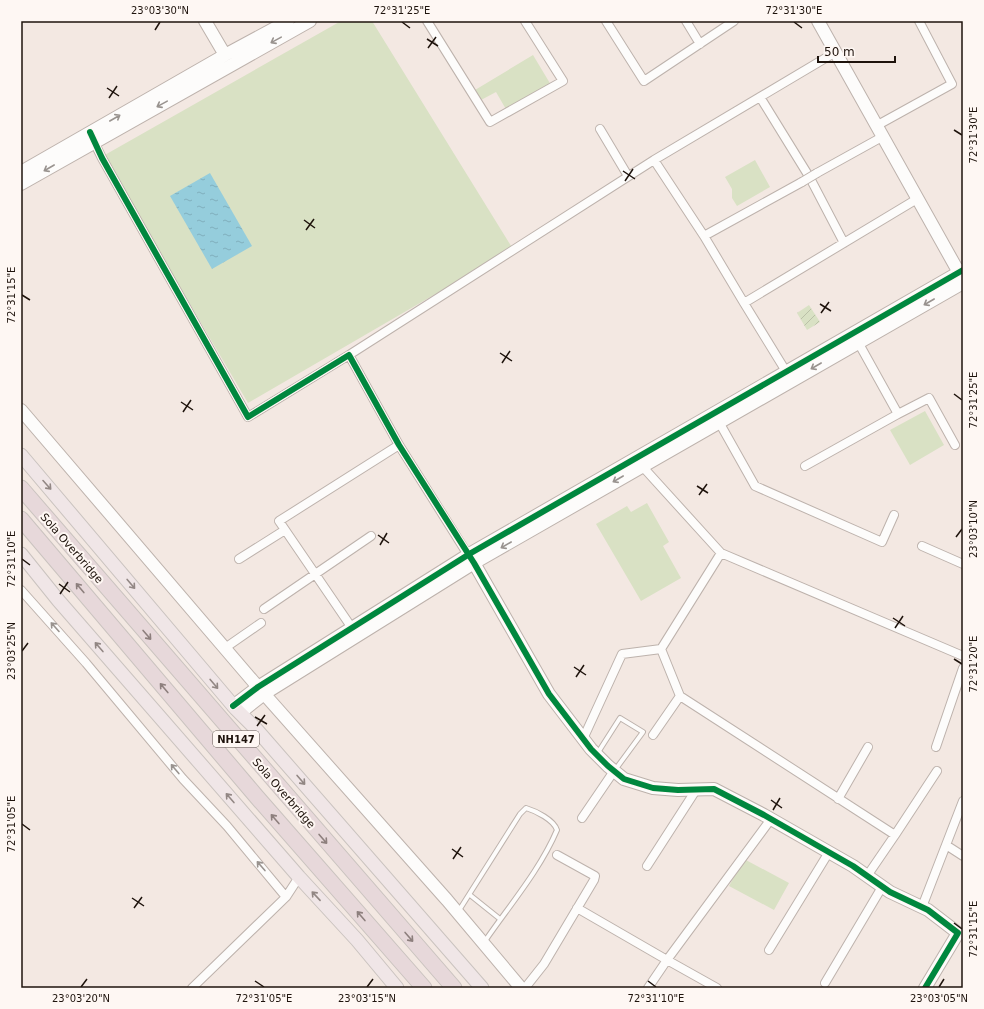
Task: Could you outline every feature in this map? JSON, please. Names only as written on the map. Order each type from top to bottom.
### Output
[{"type":"highway","name":"Sola Overbridge","points":[[21,488],[454,988]]},
{"type":"highway","name":"Sola Overbridge","points":[[21,519],[256,796],[424,988]]},
{"type":"main road","points":[[21,456],[236,709],[262,735],[482,988]]},
{"type":"main road","points":[[21,554],[58,600],[299,877],[357,940],[397,988]]},
{"type":"street","points":[[206,21],[225,55]]},
{"type":"street","points":[[21,184],[92,137],[225,55],[288,21]]},
{"type":"street","points":[[21,172],[92,137],[310,21]]},
{"type":"street","points":[[427,21],[490,122],[563,81],[525,21]]},
{"type":"street","points":[[606,21],[644,81],[734,21]]},
{"type":"street","points":[[686,21],[700,44]]},
{"type":"street","points":[[818,21],[834,53],[962,276]]},
{"type":"street","points":[[704,236],[817,173],[952,84],[919,21]]},
{"type":"street","points":[[92,137],[102,158],[248,417],[349,356],[628,176],[834,53]]},
{"type":"street","points":[[760,97],[810,178],[844,243]]},
{"type":"street","points":[[600,129],[628,176]]},
{"type":"street","points":[[654,160],[704,236],[787,373]]},
{"type":"street","points":[[744,303],[917,199]]},
{"type":"street","points":[[261,690],[471,559],[642,466],[858,342],[962,276]]},
{"type":"street","points":[[236,709],[261,690],[352,628],[787,373],[962,276]]},
{"type":"street","points":[[858,342],[898,414]]},
{"type":"street","points":[[349,356],[399,445],[471,559],[549,694],[596,754],[624,779],[652,788],[696,790],[714,789],[829,852],[890,892],[922,907],[961,932],[925,988]]},
{"type":"street","points":[[805,466],[929,398],[955,445]]},
{"type":"street","points":[[21,410],[261,690],[458,913],[521,988]]},
{"type":"street","points":[[718,422],[755,486],[882,542],[894,515]]},
{"type":"street","points":[[352,628],[279,521],[399,445]]},
{"type":"street","points":[[642,466],[721,553],[963,656]]},
{"type":"street","points":[[239,560],[285,530]]},
{"type":"street","points":[[264,609],[314,573],[371,536]]},
{"type":"street","points":[[922,546],[963,564]]},
{"type":"street","points":[[661,649],[721,553]]},
{"type":"street","points":[[21,590],[86,663],[183,779],[233,832],[286,896]]},
{"type":"street","points":[[225,648],[261,622]]},
{"type":"street","points":[[583,739],[622,654],[661,649]]},
{"type":"street","points":[[661,649],[680,696],[894,835]]},
{"type":"street","points":[[936,748],[963,668]]},
{"type":"street","points":[[653,735],[680,696]]},
{"type":"street","points":[[838,799],[868,748]]},
{"type":"street","points":[[582,818],[614,771]]},
{"type":"street","points":[[867,876],[937,771]]},
{"type":"street","points":[[647,866],[696,790]]},
{"type":"street","points":[[922,907],[963,801]]},
{"type":"street","points":[[648,988],[771,819]]},
{"type":"street","points":[[946,845],[963,856]]},
{"type":"street","points":[[769,950],[829,852]]},
{"type":"street","points":[[524,988],[544,964],[595,876],[558,855]]},
{"type":"street","points":[[192,988],[286,896],[299,877]]},
{"type":"street","points":[[824,983],[882,887]]},
{"type":"street","points":[[577,908],[717,988]]},
{"type":"lane","points":[[596,754],[620,718],[643,732],[614,771]]},
{"type":"lane","points":[[458,913],[520,814],[526,808],[533,810],[556,825],[557,830],[553,840],[536,868],[483,943]]},
{"type":"lane","points":[[470,896],[500,919]]},
{"type":"green space","points":[[341,21],[372,21],[513,249],[248,403],[103,156]]},
{"type":"green space","points":[[533,55],[551,85],[507,111],[496,92],[481,100],[475,90]]},
{"type":"green space","points":[[755,160],[770,187],[737,206],[732,198],[732,189],[725,177]]},
{"type":"green space","points":[[809,305],[820,322],[807,330],[797,313]]},
{"type":"green space","points":[[925,411],[944,445],[910,465],[890,430]]},
{"type":"green space","points":[[647,503],[669,542],[663,546],[681,578],[641,601],[596,524],[627,506],[631,512]]},
{"type":"green space","points":[[744,859],[789,883],[774,910],[729,886]]},
{"type":"water","points":[[210,173],[252,246],[212,269],[170,196]]},
{"type":"cycle path","points":[[90,132],[102,158],[248,417],[349,355],[399,445],[474,563],[549,694],[591,749],[624,779],[653,788],[678,790],[714,789],[764,815],[853,866],[890,892],[928,910],[958,933],[925,988]]},
{"type":"cycle path","points":[[233,706],[258,687],[471,553],[963,270]]}]
